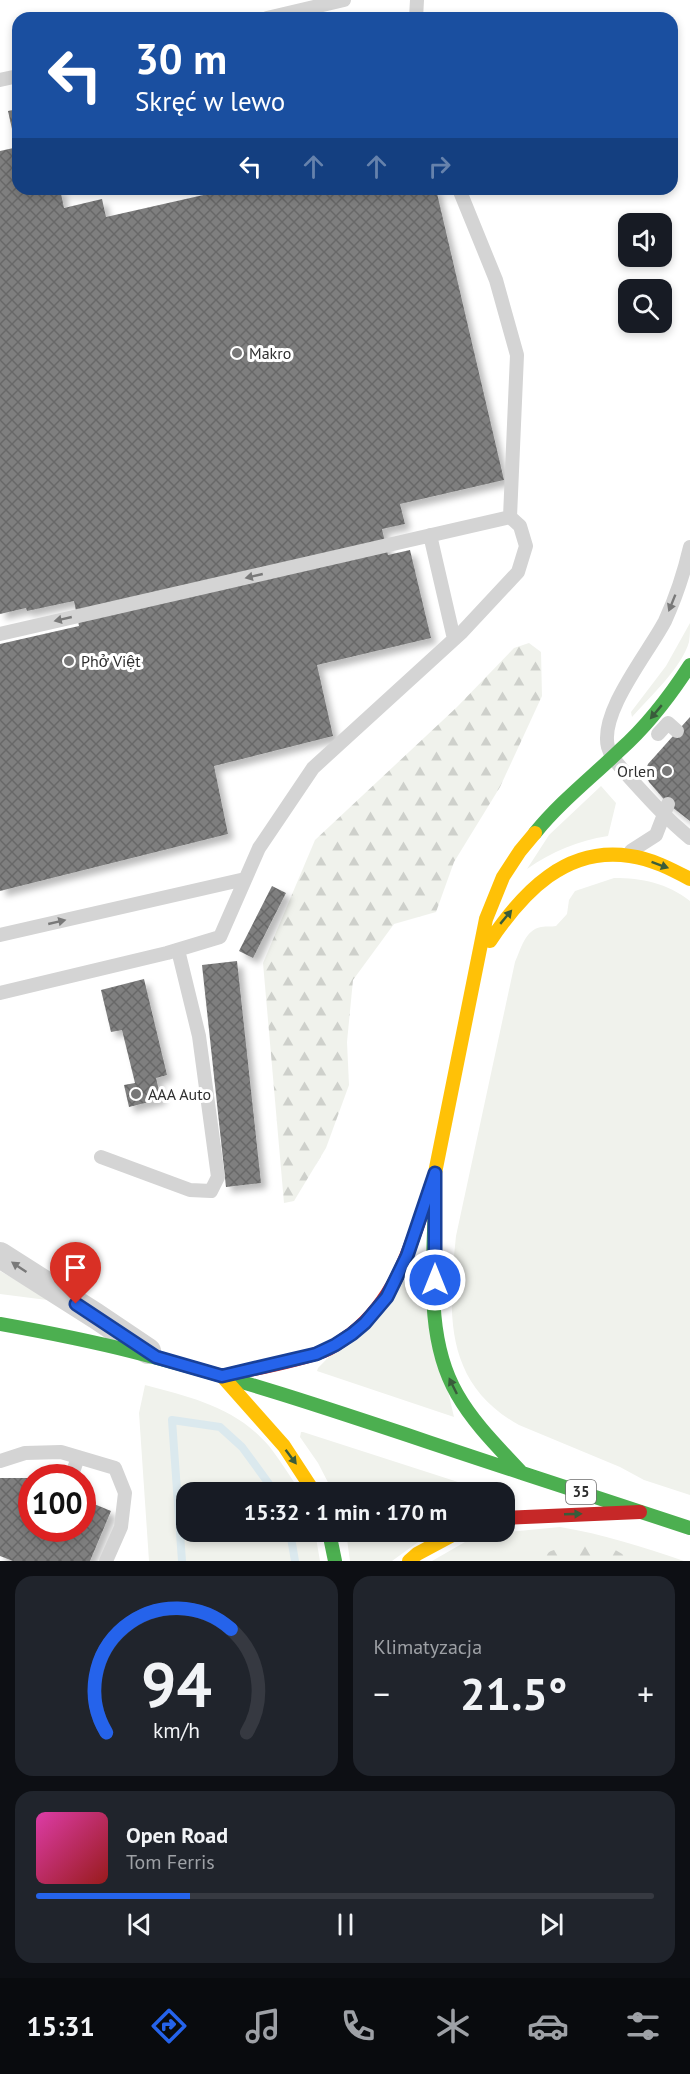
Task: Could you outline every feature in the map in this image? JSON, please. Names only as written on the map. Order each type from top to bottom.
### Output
[{"type":"main road","points":[[308,1482],[266,1423],[222,1376],[316,1354],[335,1345],[365,1323],[387,1297],[407,1256],[435,1173],[489,910],[509,867],[553,811],[613,758],[658,710],[690,665]]},
{"type":"main road","points":[[477,967],[500,923],[544,877],[567,864],[585,858],[628,855],[676,870],[690,879]]},
{"type":"main road","points":[[435,1173],[436,1318],[443,1362],[457,1395],[487,1434],[522,1473]]},
{"type":"main road","name":"35","points":[[0,1324],[54,1333],[156,1357],[222,1376],[640,1512]]},
{"type":"main road","points":[[515,1518],[640,1512],[690,1528]]},
{"type":"main road","points":[[331,1542],[335,1561]]},
{"type":"main road","points":[[409,1561],[439,1542]]},
{"type":"street","name":"35","points":[[0,1255],[156,1357]]},
{"type":"lane","points":[[293,12],[344,0]]},
{"type":"lane","points":[[461,195],[496,280],[517,355],[510,517]]},
{"type":"lane","points":[[0,634],[510,517]]},
{"type":"lane","points":[[0,993],[178,950],[220,937],[259,848],[314,768],[454,639],[518,573],[526,546],[520,526],[510,517]]},
{"type":"lane","points":[[430,535],[454,639]]},
{"type":"lane","points":[[690,547],[683,574],[666,618],[652,645],[630,676],[617,703],[607,738],[613,758],[628,766],[690,838]]},
{"type":"lane","points":[[648,744],[674,722]]},
{"type":"lane","points":[[628,855],[634,848],[656,835],[666,810]]},
{"type":"lane","points":[[0,935],[245,879]]},
{"type":"lane","points":[[101,1157],[190,1190],[211,1191],[218,1177],[199,1036],[178,950]]},
{"type":"lane","points":[[0,1461],[25,1453],[61,1452],[116,1468],[125,1492],[121,1527],[106,1561]]},
{"type":"lane","points":[[76,1464],[78,1457]]},
{"type":"green space","points":[[690,623],[689,642],[680,661],[632,717],[631,712],[666,666]]},
{"type":"green space","points":[[529,643],[541,652],[542,696],[500,787],[454,862],[436,912],[394,924],[353,980],[347,1042],[349,1085],[326,1148],[294,1201],[284,1203],[263,963],[315,840],[457,707],[514,648]]},
{"type":"green space","points":[[601,786],[616,803],[608,836],[566,848],[527,869],[549,835]]},
{"type":"green space","points":[[614,878],[654,883],[690,901],[690,1495],[644,1480],[620,1467],[519,1425],[494,1408],[476,1388],[464,1367],[456,1343],[452,1318],[456,1236],[515,962],[524,941],[531,932],[541,927],[556,926],[567,914],[569,900],[575,891]]},
{"type":"green space","points":[[419,1265],[454,1417],[317,1371]]},
{"type":"green space","points":[[0,1271],[47,1298],[47,1300],[0,1294]]},
{"type":"green space","points":[[145,1385],[179,1394],[228,1413],[243,1422],[269,1446],[294,1482],[176,1482],[176,1542],[317,1542],[320,1561],[149,1561],[139,1413]]},
{"type":"green space","points":[[303,1432],[458,1482],[328,1482],[300,1437]]},
{"type":"green space","points":[[560,1527],[607,1537],[684,1561],[432,1561],[465,1542],[515,1542],[515,1531]]},
{"type":"green space","points":[[347,1542],[418,1542],[392,1561],[350,1561]]},
{"type":"green space","points":[[578,1542],[613,1549],[630,1561],[533,1561],[551,1551]]},
{"type":"building","points":[[12,110],[12,129],[8,111]]},
{"type":"building","name":"Makro","points":[[12,148],[12,195],[61,195],[64,208],[102,199],[106,217],[203,195],[437,195],[504,480],[400,504],[405,524],[382,529],[388,555],[410,550],[431,638],[317,665],[333,736],[214,766],[228,834],[0,891],[0,644],[79,626],[74,601],[0,614],[0,151]]},
{"type":"building","name":"Orlen","points":[[690,717],[690,821],[668,804],[649,782],[645,772],[648,764]]},
{"type":"building","points":[[272,886],[286,893],[253,958],[239,951]]},
{"type":"building","points":[[237,961],[261,1183],[226,1187],[202,965]]},
{"type":"building","points":[[144,979],[167,1075],[156,1078],[161,1099],[129,1107],[124,1085],[135,1083],[122,1030],[111,1032],[101,990]]},
{"type":"building","points":[[0,1478],[18,1478],[18,1542],[96,1542],[96,1505],[111,1511],[90,1561],[13,1561],[0,1556]]},
{"type":"waterway","points":[[176,1482],[172,1420],[220,1427],[242,1447],[268,1482]]},
{"type":"waterway","points":[[181,1542],[182,1561]]},
{"type":"waterway","points":[[292,1542],[295,1561]]},
{"type":"traffic: fast","points":[[535,833],[565,800],[640,731],[690,665]]},
{"type":"traffic: fast","points":[[435,1199],[433,1299],[435,1324],[447,1372],[457,1394],[471,1415],[522,1473]]},
{"type":"traffic: fast","points":[[0,1324],[101,1344],[183,1365],[329,1409],[522,1473]]},
{"type":"traffic: fast","points":[[522,1473],[690,1528]]},
{"type":"traffic: fast","points":[[331,1542],[335,1561]]},
{"type":"traffic: slow","points":[[429,1192],[435,1173],[486,919],[503,877],[535,833]]},
{"type":"traffic: slow","points":[[490,941],[517,906],[548,876],[586,858],[607,855],[638,857],[690,879]]},
{"type":"traffic: slow","points":[[222,1376],[284,1446],[307,1482]]},
{"type":"traffic: slow","points":[[409,1561],[439,1542]]},
{"type":"traffic: jam","points":[[222,1376],[287,1362],[324,1351],[351,1334],[367,1320],[391,1287],[409,1251],[429,1192]]},
{"type":"traffic: jam","points":[[515,1518],[640,1512]]},
{"type":"place","name":"Makro","points":[[237,353]]},
{"type":"place","name":"Phở Việt","points":[[69,661]]},
{"type":"place","name":"Orlen","points":[[667,771]]},
{"type":"place","name":"AAA Auto","points":[[136,1094]]},
{"type":"route","points":[[76,1304],[156,1357],[222,1376],[316,1354],[352,1334],[365,1323],[387,1297],[407,1256],[435,1173],[435,1280]]}]
